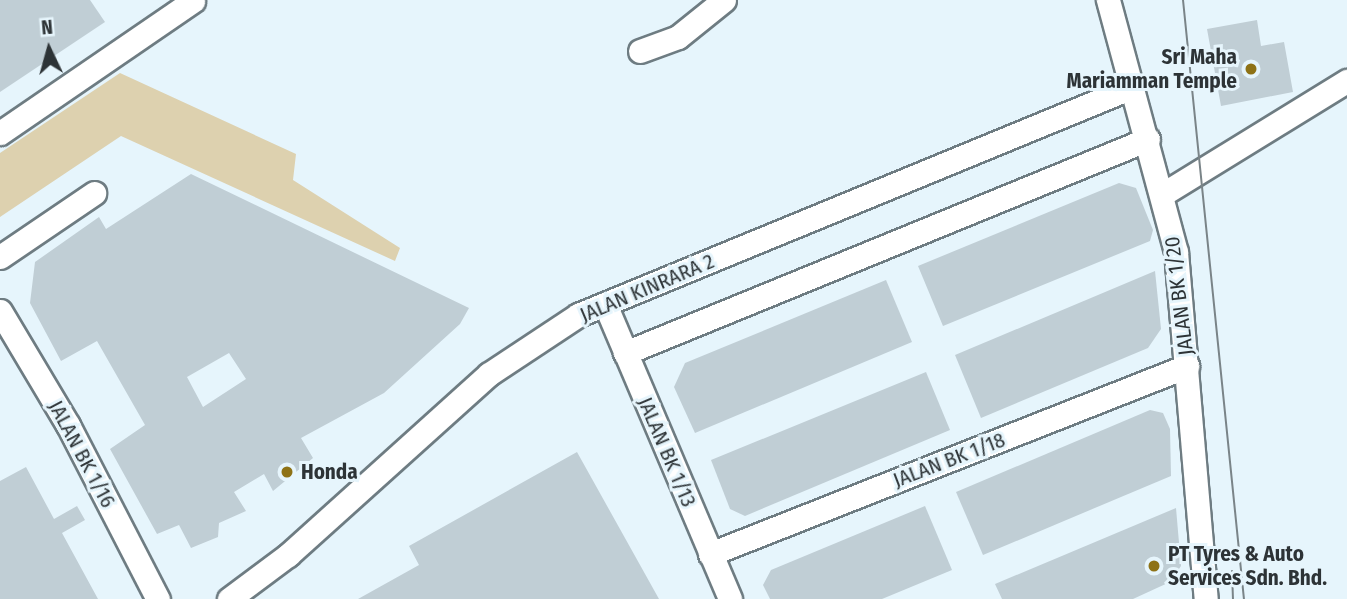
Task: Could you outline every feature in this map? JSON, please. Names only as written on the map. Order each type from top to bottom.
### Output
[{"type":"street","points":[[640,51],[678,37],[724,0]]},
{"type":"street","name":"JALAN BK 1/20","points":[[1108,0],[1163,194],[1187,366],[1206,599]]},
{"type":"street","points":[[0,133],[169,7],[193,1]]},
{"type":"street","points":[[1163,194],[1347,81]]},
{"type":"street","name":"JALAN KINRARA 2","points":[[229,599],[288,555],[489,374],[605,304],[1132,88]]},
{"type":"street","points":[[625,353],[1148,139]]},
{"type":"street","points":[[0,257],[94,193]]},
{"type":"street","name":"JALAN BK 1/13","points":[[605,304],[730,599]]},
{"type":"street","name":"JALAN BK 1/16","points":[[0,311],[68,425],[158,599]]},
{"type":"street","name":"JALAN BK 1/18","points":[[710,554],[1187,366]]},
{"type":"shaded area","points":[[120,73],[296,154],[293,180],[400,248],[395,261],[121,136],[0,217],[0,153]]},
{"type":"building","points":[[0,0],[90,0],[105,22],[0,92]]},
{"type":"building","name":"Sri Maha Mariamman Temple","points":[[1257,20],[1261,46],[1284,42],[1293,92],[1221,106],[1207,29]]},
{"type":"building","points":[[191,174],[469,308],[460,324],[384,393],[301,438],[313,458],[273,491],[264,474],[234,492],[246,511],[219,523],[218,537],[191,548],[179,525],[157,534],[110,449],[145,425],[97,341],[61,361],[30,303],[35,262],[99,217],[106,229]],"holes":[[[229,353],[246,379],[203,407],[187,377]]]},
{"type":"building","points":[[1119,183],[1136,188],[1153,230],[1150,241],[943,326],[918,266]]},
{"type":"building","points":[[1155,271],[1161,329],[1148,348],[981,418],[955,355]]},
{"type":"building","points":[[886,280],[912,342],[695,433],[674,387],[685,363]]},
{"type":"building","points":[[926,372],[950,430],[745,516],[730,509],[711,460]]},
{"type":"building","points":[[1150,410],[1163,413],[1170,429],[1171,476],[983,555],[956,492]]},
{"type":"building","points":[[577,452],[659,599],[358,599],[419,565],[409,546]]},
{"type":"building","points":[[26,467],[54,519],[77,506],[85,520],[62,533],[98,599],[0,599],[0,481]]},
{"type":"building","points":[[925,506],[952,570],[882,599],[770,599],[763,585],[771,570]]},
{"type":"building","points":[[1176,508],[1181,566],[1170,582],[1133,599],[1002,599],[995,584]]},
{"type":"tram line","points":[[1183,0],[1244,599]]},
{"type":"tram line","points":[[1232,571],[1233,599]]},
{"type":"place","name":"Sri Maha Mariamman Temple","points":[[1251,69]]},
{"type":"place","name":"Honda","points":[[287,472]]},
{"type":"place","name":"PT Tyres & Auto Services Sdn. Bhd.","points":[[1154,566]]}]
